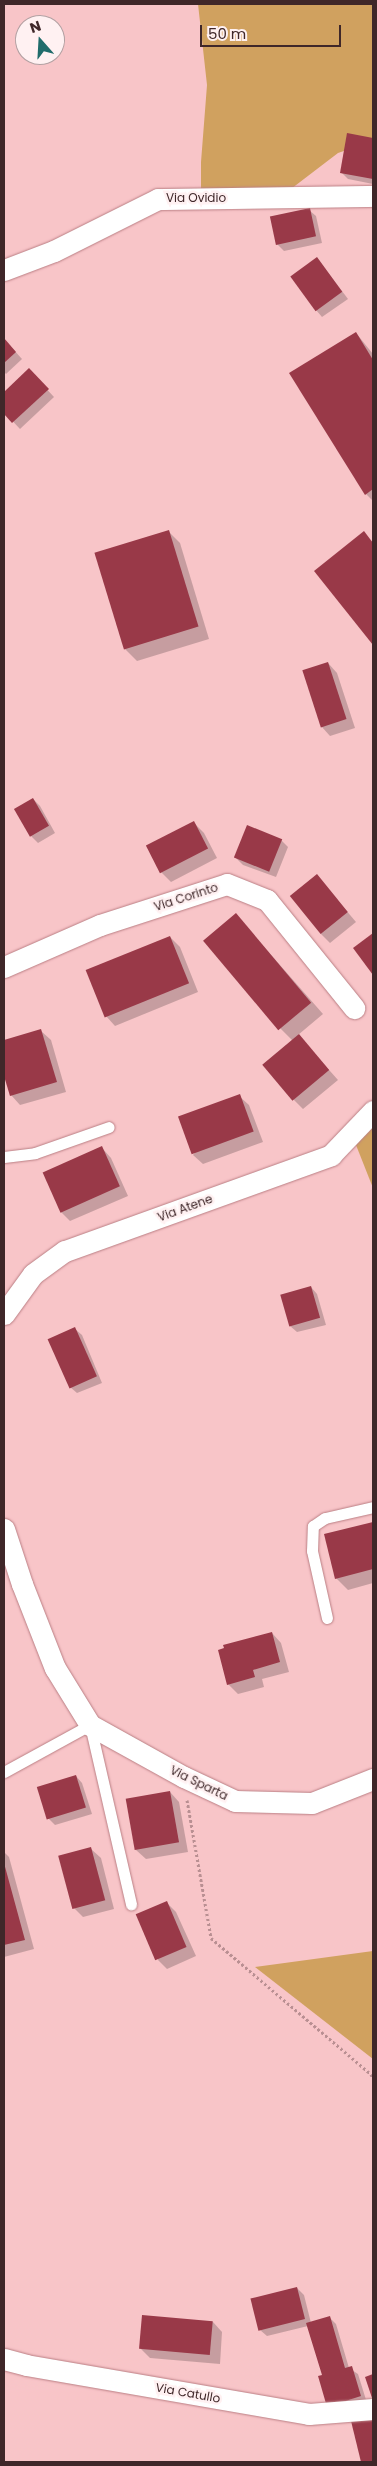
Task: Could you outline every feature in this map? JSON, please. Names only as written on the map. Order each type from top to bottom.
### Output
[{"type":"street","name":"Via Ovidio","points":[[4,270],[54,252],[158,198],[373,196]]},
{"type":"street","name":"Via Corinto","points":[[4,967],[100,925],[227,884],[267,900],[354,1008]]},
{"type":"street","name":"Via Atene","points":[[4,1314],[33,1274],[65,1251],[331,1155],[373,1111]]},
{"type":"street","name":"Via Sparta","points":[[4,1529],[22,1584],[55,1668],[90,1725],[184,1777],[236,1801],[312,1803],[373,1779]]},
{"type":"street","name":"Via Catullo","points":[[4,2359],[26,2365],[309,2414],[373,2409]]},
{"type":"lane","points":[[4,1157],[35,1153],[109,1127]]},
{"type":"lane","points":[[326,1618],[312,1551],[313,1526],[326,1518],[373,1507]]},
{"type":"lane","points":[[4,1772],[90,1725]]},
{"type":"lane","name":"Via Sparta","points":[[90,1725],[131,1904]]},
{"type":"path","points":[[184,1777],[211,1938],[371,2074],[373,2079]]},
{"type":"shaded area","points":[[198,4],[373,4],[373,141],[338,153],[266,208],[229,209],[201,204],[201,162],[207,85]]},
{"type":"shaded area","points":[[373,1126],[373,1188],[356,1145]]},
{"type":"shaded area","points":[[373,1951],[373,2059],[255,1967]]},
{"type":"building","points":[[347,133],[373,138],[373,179],[340,173]]},
{"type":"building","points":[[310,208],[316,236],[276,245],[270,217]]},
{"type":"building","points":[[317,257],[342,292],[316,311],[290,276]]},
{"type":"building","points":[[356,332],[373,360],[373,489],[365,495],[289,373]]},
{"type":"building","points":[[4,338],[16,352],[4,363]]},
{"type":"building","points":[[29,368],[49,389],[12,423],[4,414],[4,392]]},
{"type":"building","points":[[169,530],[199,627],[124,649],[94,553]]},
{"type":"building","points":[[364,531],[373,543],[373,645],[314,571]]},
{"type":"building","points":[[328,662],[347,719],[321,727],[302,670]]},
{"type":"building","points":[[33,798],[49,826],[30,837],[14,809]]},
{"type":"building","points":[[194,821],[208,849],[160,873],[146,846]]},
{"type":"building","points":[[247,825],[282,839],[269,872],[234,857]]},
{"type":"building","points":[[317,874],[348,912],[321,934],[290,896]]},
{"type":"building","points":[[236,913],[311,1003],[278,1030],[203,941]]},
{"type":"building","points":[[373,933],[373,975],[353,948]]},
{"type":"building","points":[[170,936],[189,983],[105,1017],[86,970]]},
{"type":"building","points":[[41,1029],[57,1082],[10,1096],[4,1076],[4,1040]]},
{"type":"building","points":[[299,1034],[329,1070],[292,1101],[262,1065]]},
{"type":"building","points":[[240,1094],[254,1132],[192,1154],[178,1117]]},
{"type":"building","points":[[102,1146],[120,1186],[61,1213],[43,1172]]},
{"type":"building","points":[[311,1286],[320,1318],[289,1327],[280,1295]]},
{"type":"building","points":[[75,1327],[97,1376],[70,1389],[48,1339]]},
{"type":"building","points":[[373,1522],[373,1569],[335,1579],[324,1534]]},
{"type":"building","points":[[272,1632],[280,1662],[253,1670],[255,1677],[227,1685],[218,1650],[224,1648],[223,1645]]},
{"type":"building","points":[[76,1775],[86,1808],[47,1820],[37,1787]]},
{"type":"building","points":[[170,1791],[179,1842],[135,1850],[126,1799]]},
{"type":"building","points":[[91,1847],[105,1900],[72,1909],[58,1856]]},
{"type":"building","points":[[4,1863],[25,1940],[4,1945]]},
{"type":"building","points":[[167,1901],[187,1947],[155,1960],[136,1914]]},
{"type":"building","points":[[297,2287],[305,2319],[258,2331],[250,2299]]},
{"type":"building","points":[[142,2315],[213,2321],[210,2355],[139,2349]]},
{"type":"building","points":[[330,2316],[345,2368],[352,2366],[361,2396],[327,2407],[318,2376],[322,2375],[306,2323]]},
{"type":"building","points":[[373,2374],[373,2401],[365,2377]]},
{"type":"building","points":[[373,2415],[373,2462],[361,2462],[351,2421]]}]
